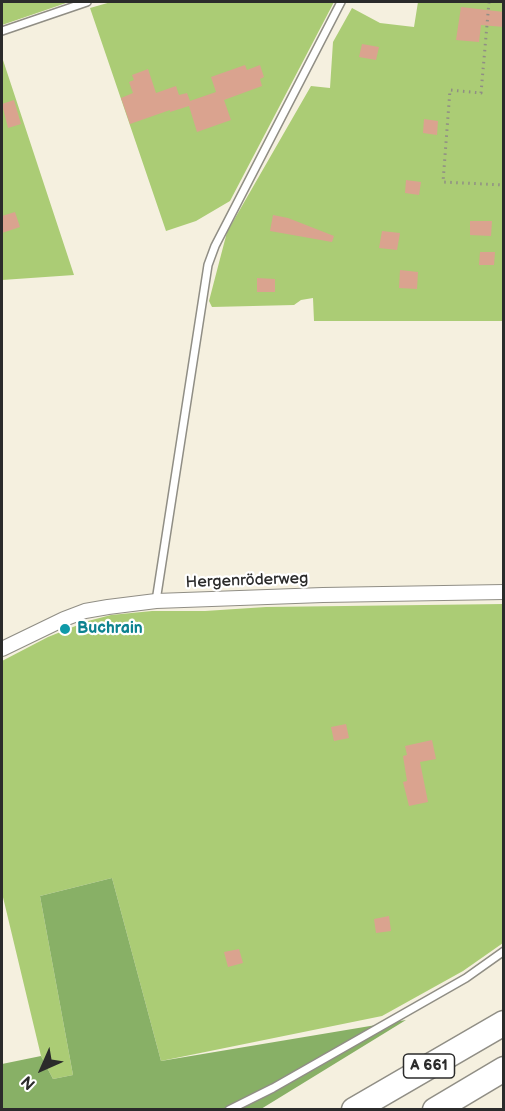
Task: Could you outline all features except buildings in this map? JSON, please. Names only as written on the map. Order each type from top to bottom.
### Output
[{"type":"highway","name":"A 661","points":[[354,1110],[504,1023]]},
{"type":"highway","name":"A 661","points":[[435,1110],[504,1069]]},
{"type":"street","name":"Hergenröderweg","points":[[2,649],[85,611],[156,601],[504,592]]},
{"type":"lane","points":[[2,31],[87,2]]},
{"type":"lane","points":[[156,601],[208,265],[215,246],[341,2]]},
{"type":"lane","points":[[229,1110],[273,1088],[466,978],[504,951]]},
{"type":"path","points":[[489,2],[482,93],[450,90],[443,182],[504,184]]},
{"type":"green space","points":[[2,2],[69,2],[2,25]]},
{"type":"green space","points":[[111,2],[334,2],[230,201],[196,221],[166,231],[90,8]]},
{"type":"green space","points":[[418,2],[503,2],[503,321],[314,321],[313,298],[301,300],[294,305],[212,307],[209,301],[227,232],[311,86],[330,88],[333,42],[352,8],[380,23],[414,27]]},
{"type":"green space","points":[[2,57],[74,275],[2,280]]},
{"type":"green space","points":[[503,604],[503,943],[463,971],[382,1016],[161,1061],[112,878],[40,896],[73,1075],[53,1079],[41,1056],[2,893],[2,661],[48,637],[88,621],[111,615],[152,611],[205,611],[266,607]]},
{"type":"green space","points":[[112,878],[161,1061],[406,1020],[261,1109],[2,1109],[2,1064],[41,1056],[53,1079],[73,1075],[40,896]]},
{"type":"place","name":"Buchrain","points":[[65,629]]}]
